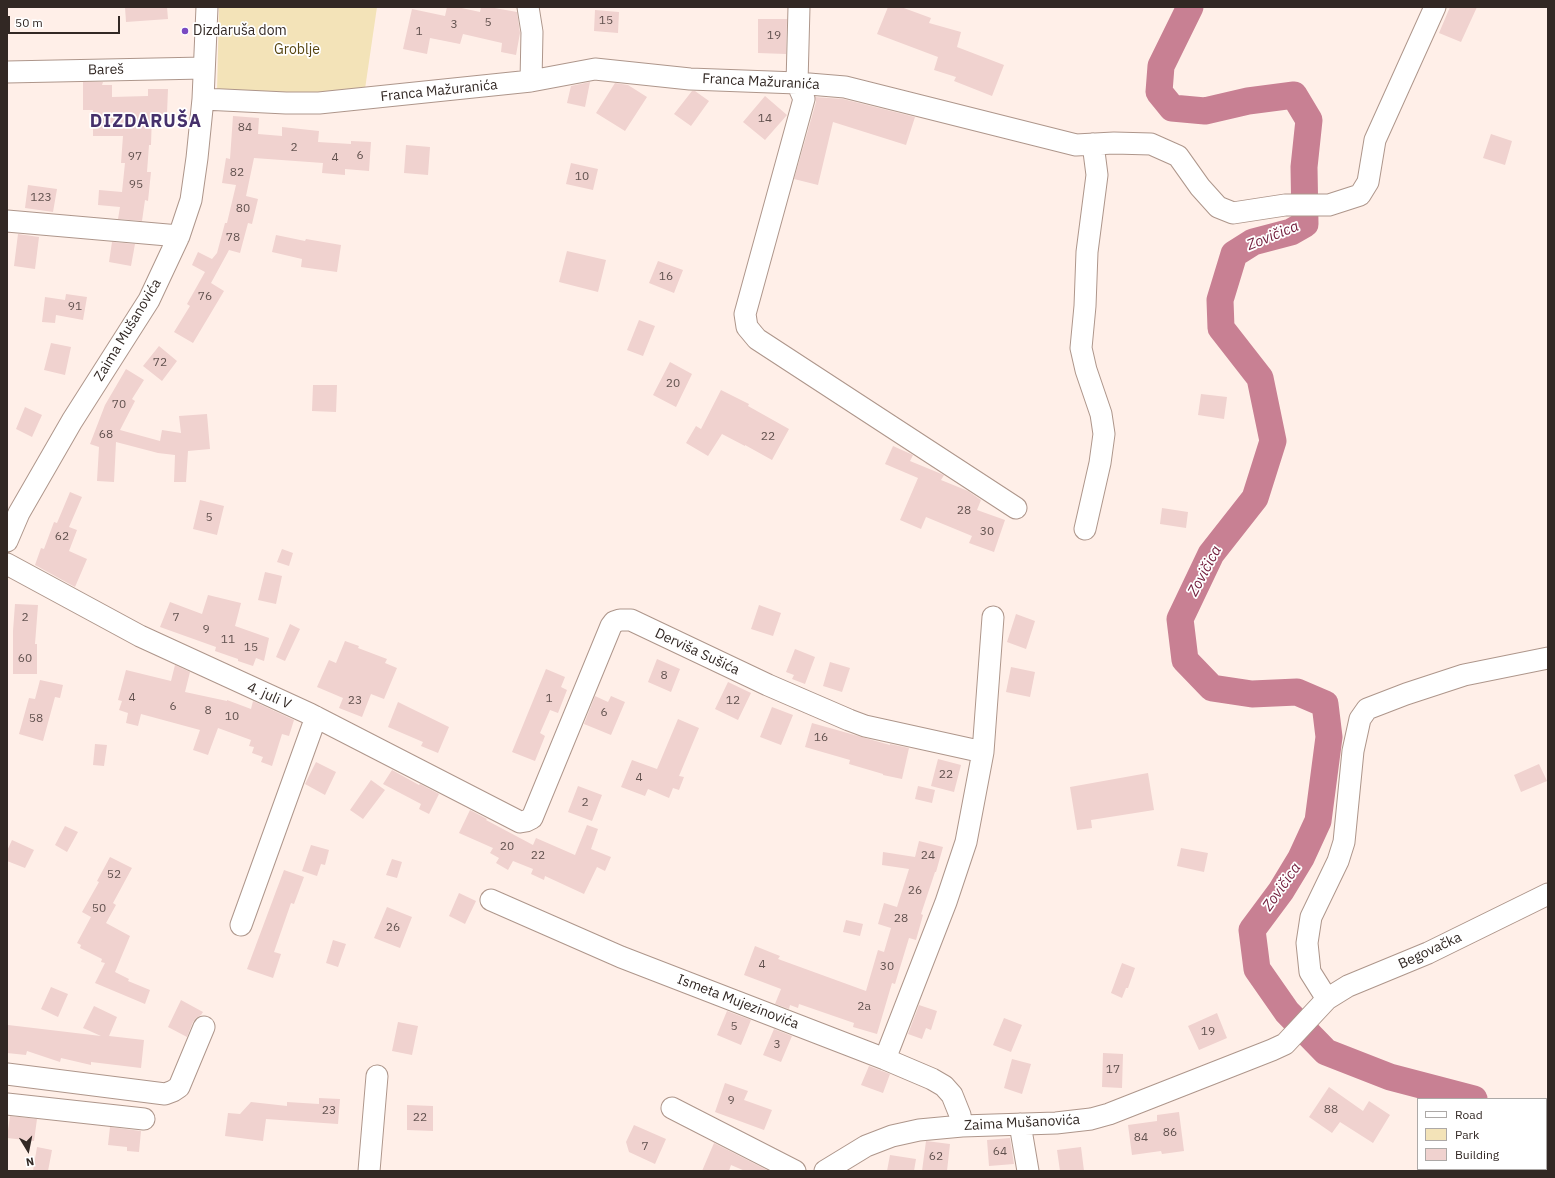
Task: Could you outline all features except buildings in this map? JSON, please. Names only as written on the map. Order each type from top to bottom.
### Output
[{"type":"street","name":"Zaima Mušanovića","points":[[7,541],[19,514],[72,420],[149,300],[180,236],[191,200],[203,99],[207,7]]},
{"type":"street","points":[[528,7],[532,32],[531,80]]},
{"type":"street","points":[[799,7],[797,83],[804,99],[745,314],[747,327],[757,339],[1016,508]]},
{"type":"street","name":"Franca Mažuranića","points":[[203,99],[319,103],[531,80],[595,69],[690,79],[797,83],[845,87],[1076,145],[1151,144],[1178,156],[1200,187],[1218,207],[1233,213],[1285,206],[1329,205],[1360,195],[1368,182],[1375,140],[1435,7]]},
{"type":"street","name":"Bareš","points":[[7,72],[204,68]]},
{"type":"street","points":[[1085,529],[1100,463],[1104,434],[1101,414],[1086,370],[1081,348],[1085,306],[1087,252],[1097,174],[1093,144]]},
{"type":"street","points":[[7,221],[180,236]]},
{"type":"street","name":"4. juli V","points":[[7,564],[140,636],[316,717],[520,822],[526,822],[532,818]]},
{"type":"street","points":[[885,1059],[946,902],[966,842],[983,752],[992,617]]},
{"type":"street","name":"Derviša Sušića","points":[[532,818],[611,626],[614,622],[620,620],[631,620],[768,686],[865,726],[983,752]]},
{"type":"street","points":[[1321,1006],[1310,972],[1307,943],[1311,918],[1338,861],[1344,842],[1353,751],[1360,719],[1367,709],[1406,694],[1464,675],[1548,658]]},
{"type":"street","points":[[241,925],[316,717]]},
{"type":"street","name":"Begovačka","points":[[1285,1044],[1321,1006],[1348,986],[1428,953],[1548,894]]},
{"type":"street","name":"Ismeta Mujezinovića","points":[[491,900],[621,957],[885,1059],[932,1079],[944,1086],[952,1095],[960,1115],[962,1126]]},
{"type":"street","points":[[7,1074],[165,1094],[173,1091],[179,1086],[204,1027]]},
{"type":"street","name":"Zaima Mušanovića","points":[[825,1171],[866,1146],[892,1136],[919,1130],[962,1126],[1063,1122],[1091,1119],[1109,1114],[1285,1044]]},
{"type":"street","points":[[369,1171],[377,1076]]},
{"type":"street","points":[[7,1104],[144,1119]]},
{"type":"street","points":[[672,1108],[795,1171]]},
{"type":"street","points":[[1020,1124],[1028,1171]]},
{"type":"green space","name":"Groblje","points":[[219,7],[377,7],[365,89],[331,94],[217,92]]},
{"type":"waterway","name":"Zovičica","points":[[1190,7],[1161,66],[1159,92],[1172,108],[1205,111],[1248,101],[1294,95],[1309,120],[1304,167],[1305,224],[1291,232],[1253,242],[1234,254],[1220,300],[1221,328],[1260,378],[1273,441],[1255,498],[1211,554],[1180,619],[1185,660],[1212,688],[1252,694],[1297,692],[1325,704],[1329,737],[1318,821],[1301,858],[1281,891],[1252,930],[1257,969],[1287,1012],[1326,1052],[1390,1077],[1470,1098]]},
{"type":"place","name":"Dizdaruša dom","points":[[185,31]]},
{"type":"district","name":"DIZDARUŠA","points":[[146,122]]}]
